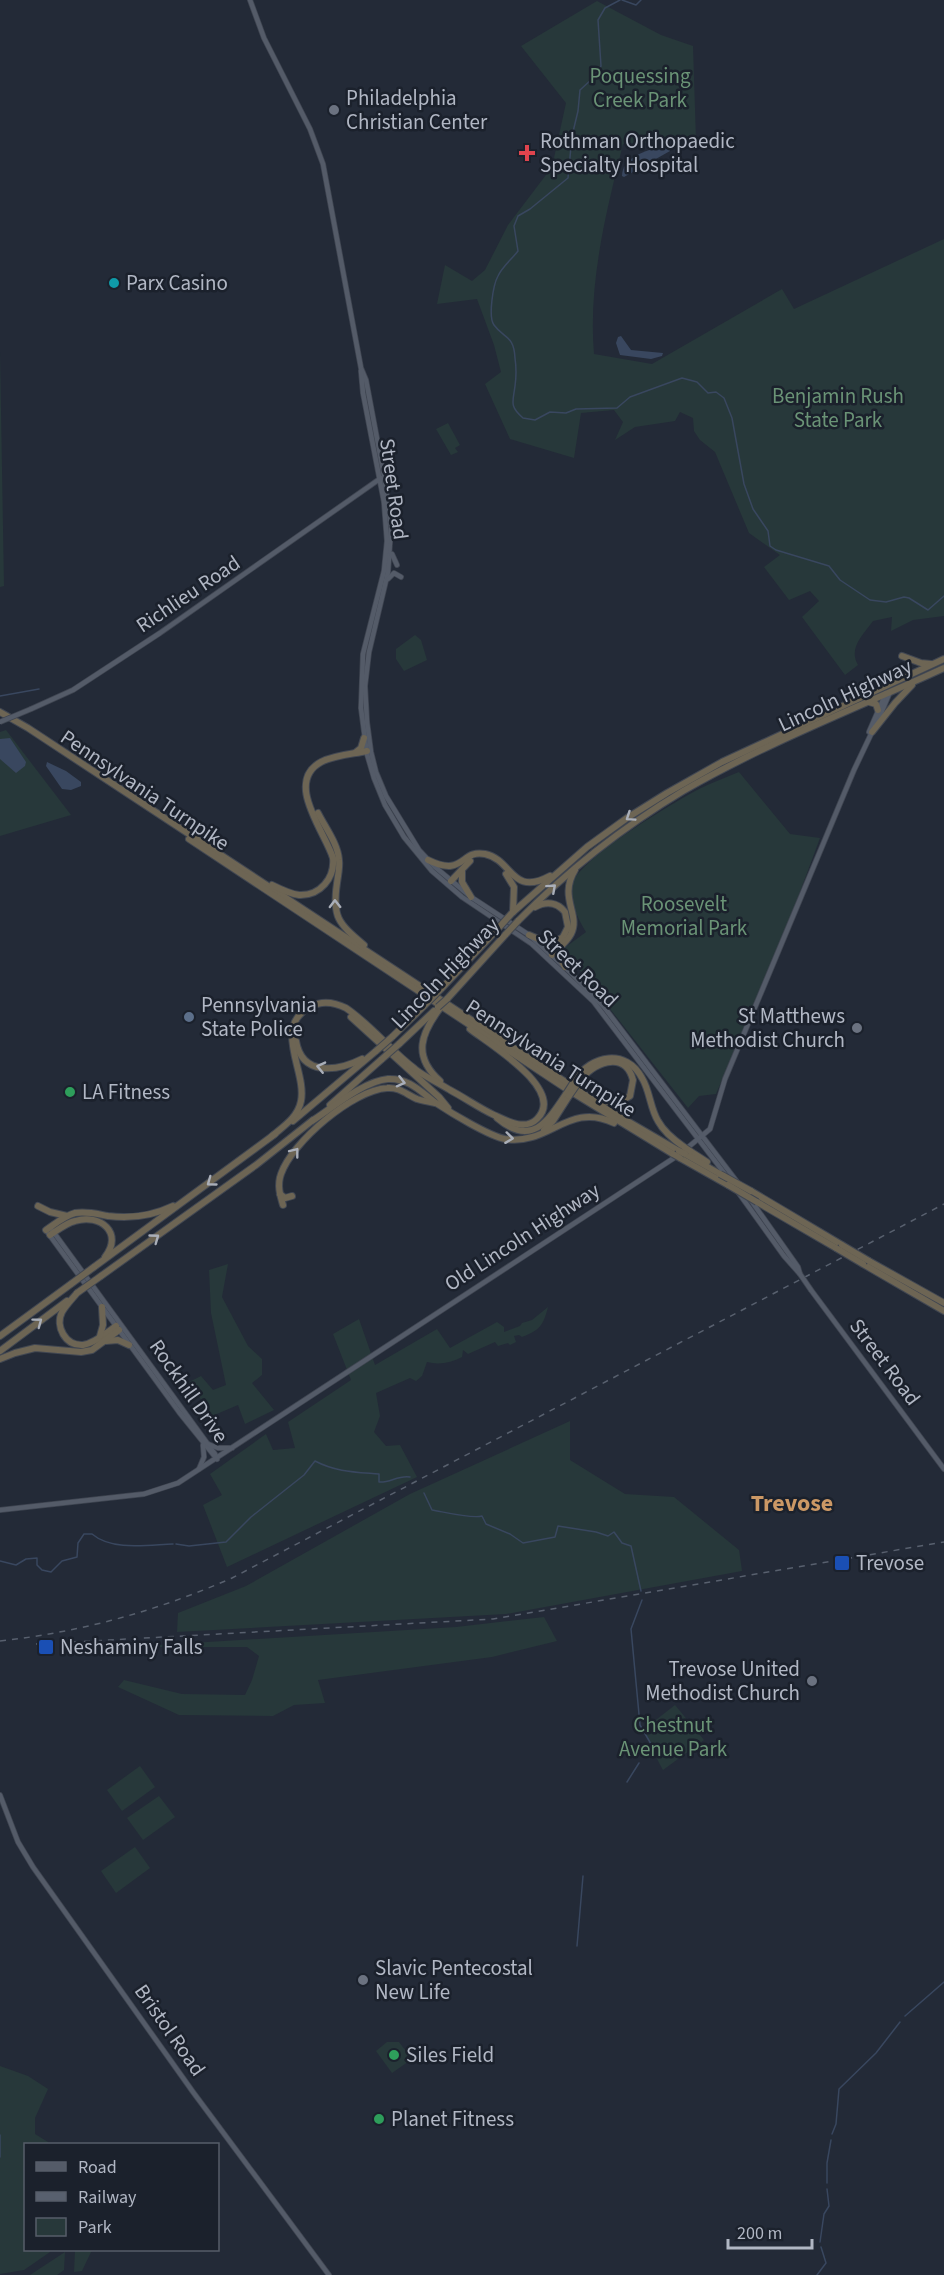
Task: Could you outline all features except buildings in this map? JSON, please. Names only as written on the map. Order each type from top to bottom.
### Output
[{"type":"highway","points":[[902,656],[921,663],[934,663]]},
{"type":"highway","name":"Lincoln Highway","points":[[0,1336],[315,1104],[376,1052],[424,1006],[512,913],[565,866],[634,813],[702,773],[944,659]]},
{"type":"highway","name":"Lincoln Highway","points":[[0,1351],[256,1165],[312,1121],[449,997],[527,912],[579,865],[631,825],[695,785],[944,668]]},
{"type":"highway","points":[[872,732],[900,697],[919,680]]},
{"type":"highway","points":[[869,702],[876,704],[878,710]]},
{"type":"highway","name":"Pennsylvania Turnpike","points":[[0,714],[28,728],[382,961],[683,1152],[757,1202],[839,1246]]},
{"type":"highway","name":"Pennsylvania Turnpike","points":[[0,714],[439,1006],[639,1134],[683,1152]]},
{"type":"highway","points":[[351,755],[360,750],[364,738]]},
{"type":"highway","points":[[227,860],[291,893],[306,894],[325,885],[332,874],[333,858],[308,802],[305,787],[309,775],[318,764],[330,759],[369,752]]},
{"type":"highway","points":[[369,752],[324,765],[311,779],[309,792],[338,853],[339,868],[334,902],[336,916],[344,928],[382,961]]},
{"type":"highway","points":[[449,882],[474,854],[489,855],[498,860],[515,878],[531,883],[548,877],[565,866]]},
{"type":"highway","points":[[428,860],[446,867],[463,864],[479,857],[488,858],[507,875],[514,886],[512,913]]},
{"type":"highway","points":[[463,864],[462,882],[471,897]]},
{"type":"highway","points":[[550,955],[561,946],[573,929],[568,891],[571,878],[579,865]]},
{"type":"highway","points":[[527,912],[543,904],[558,906],[565,912],[568,918],[566,933],[550,955]]},
{"type":"highway","points":[[529,934],[551,943],[560,940],[566,933]]},
{"type":"highway","points":[[561,946],[559,956],[565,967]]},
{"type":"highway","points":[[272,1136],[291,1120],[300,1107],[302,1091],[292,1044],[293,1029],[297,1019],[305,1010],[319,1003],[334,1003],[346,1008],[415,1069],[492,1114],[512,1129],[532,1130],[547,1122],[568,1095]]},
{"type":"highway","points":[[376,1052],[341,1068],[317,1067],[306,1061],[299,1052],[296,1043],[297,1030],[304,1017],[315,1009],[329,1006],[344,1011],[439,1097],[449,1110]]},
{"type":"highway","points":[[449,1089],[429,1070],[422,1053],[425,1033],[439,1006],[526,1072],[537,1084],[543,1096],[544,1105],[541,1114],[530,1123],[516,1124],[492,1114]]},
{"type":"highway","points":[[536,1136],[553,1121],[584,1068],[599,1059],[617,1059],[629,1063],[643,1078],[660,1125],[683,1152],[719,1172],[731,1183]]},
{"type":"highway","points":[[608,1062],[626,1067],[632,1075],[633,1083],[628,1098],[614,1104],[604,1102],[574,1082],[593,1066],[608,1062]]},
{"type":"highway","points":[[312,1121],[365,1087],[384,1080],[399,1080],[437,1104],[500,1138],[519,1140],[536,1136],[572,1119],[587,1115],[603,1117],[639,1134]]},
{"type":"highway","points":[[283,1205],[280,1194],[281,1174],[293,1154],[320,1125],[352,1102],[375,1090],[389,1088],[437,1104]]},
{"type":"highway","name":"Pennsylvania Turnpike","points":[[731,1183],[750,1191],[944,1311]]},
{"type":"highway","points":[[280,1194],[285,1198],[292,1196]]},
{"type":"highway","points":[[50,1231],[68,1216],[82,1212],[124,1218],[145,1216],[188,1199]]},
{"type":"highway","points":[[38,1206],[50,1212],[68,1216]]},
{"type":"highway","points":[[50,1231],[75,1220],[87,1218],[106,1226],[113,1236],[112,1244],[110,1252],[96,1266]]},
{"type":"highway","name":"Pennsylvania Turnpike","points":[[866,1262],[944,1303]]},
{"type":"highway","points":[[77,1293],[61,1314],[62,1333],[68,1340],[78,1344],[102,1339],[118,1340],[129,1345]]},
{"type":"highway","points":[[102,1307],[102,1339]]},
{"type":"highway","points":[[0,1359],[35,1348],[86,1352],[92,1350],[102,1339],[119,1327]]},
{"type":"main road","name":"Street Road","points":[[250,0],[267,46],[310,129],[323,164],[361,368],[366,410],[390,515],[390,549],[386,581],[371,642],[365,702],[369,752],[377,788],[394,823],[417,854],[476,907],[565,967],[604,1007],[694,1125],[711,1153],[784,1256],[800,1274],[944,1469]]},
{"type":"main road","name":"Street Road","points":[[365,392],[373,419],[382,477],[387,549],[362,664],[361,702],[364,738],[392,809],[428,860],[449,882],[529,934],[593,1001],[702,1137],[774,1232],[798,1267],[800,1274]]},
{"type":"main road","points":[[366,410],[370,412],[373,419]]},
{"type":"main road","name":"Richlieu Road","points":[[0,722],[73,690],[160,633],[382,477]]},
{"type":"main road","points":[[390,549],[397,565]]},
{"type":"main road","points":[[386,581],[392,573],[397,573],[401,577]]},
{"type":"main road","name":"Old Lincoln Highway","points":[[854,770],[891,684]]},
{"type":"main road","name":"Old Lincoln Highway","points":[[0,1510],[150,1492],[173,1485],[197,1472],[683,1152],[702,1137],[713,1122],[721,1091],[878,710],[887,694]]},
{"type":"main road","points":[[694,1125],[706,1128],[713,1122]]},
{"type":"main road","points":[[683,1152],[700,1146],[711,1153]]},
{"type":"main road","name":"Rockhill Drive","points":[[50,1231],[102,1307],[119,1327],[129,1345],[205,1443]]},
{"type":"main road","name":"Rockhill Drive","points":[[50,1231],[216,1459]]},
{"type":"main road","points":[[197,1472],[204,1457],[205,1443],[222,1449],[235,1447]]},
{"type":"main road","name":"Bristol Road","points":[[0,1795],[18,1842],[33,1868],[193,2092],[329,2275]]},
{"type":"green space","points":[[597,1],[661,35],[693,46],[696,140],[623,144],[605,222],[596,275],[594,354],[652,364],[782,289],[794,309],[944,239],[944,616],[913,620],[891,631],[892,617],[873,621],[856,647],[855,659],[858,665],[845,675],[802,617],[819,601],[810,591],[789,600],[764,567],[780,555],[749,533],[715,452],[700,440],[694,431],[693,418],[680,412],[675,421],[635,427],[615,440],[623,422],[614,410],[581,413],[574,458],[510,439],[485,384],[501,372],[477,299],[437,304],[445,265],[472,281],[485,270],[508,225],[552,167],[566,103],[521,46]]},
{"type":"green space","points":[[0,351],[4,586],[0,587]]},
{"type":"green space","points":[[448,423],[460,445],[455,448],[458,452],[451,455],[436,429]]},
{"type":"green space","points":[[415,635],[421,640],[427,660],[404,671],[396,659],[396,649]]},
{"type":"green space","points":[[6,730],[71,815],[0,836],[0,732]]},
{"type":"green space","name":"Roosevelt Memorial Park","points":[[739,772],[790,834],[820,838],[784,935],[716,1094],[699,1096],[688,1108],[563,949],[586,932],[577,915],[571,890],[579,873],[609,846],[671,805],[701,788]]},
{"type":"green space","points":[[228,1264],[222,1297],[248,1346],[262,1359],[262,1375],[252,1383],[274,1410],[245,1424],[238,1405],[212,1416],[189,1382],[201,1376],[213,1390],[226,1385],[211,1313],[209,1270]]},
{"type":"green space","points":[[548,1307],[540,1326],[522,1337],[514,1336],[516,1342],[510,1345],[508,1343],[498,1346],[495,1342],[468,1354],[463,1350],[462,1357],[449,1362],[427,1362],[422,1376],[416,1381],[410,1378],[376,1393],[380,1416],[374,1432],[386,1446],[400,1445],[417,1477],[227,1567],[203,1505],[222,1495],[210,1474],[266,1434],[273,1450],[295,1448],[288,1422],[351,1380],[333,1334],[359,1319],[375,1365],[437,1329],[450,1348],[497,1322],[504,1327],[504,1332],[520,1326]]},
{"type":"green space","points":[[570,1421],[570,1460],[625,1494],[674,1497],[739,1550],[742,1571],[506,1614],[177,1632],[178,1613],[246,1586],[410,1494]]},
{"type":"green space","points":[[544,1617],[557,1641],[492,1657],[318,1680],[325,1703],[294,1705],[273,1716],[179,1715],[118,1687],[124,1680],[182,1694],[245,1695],[259,1656],[247,1647],[126,1647],[456,1627]]},
{"type":"green space","name":"Chestnut Avenue Park","points":[[675,1705],[704,1740],[663,1770],[643,1730]]},
{"type":"green space","points":[[140,1766],[155,1787],[122,1811],[107,1790]]},
{"type":"green space","points":[[159,1796],[175,1817],[143,1840],[127,1818]]},
{"type":"green space","points":[[135,1847],[150,1868],[116,1893],[101,1871]]},
{"type":"green space","name":"Siles Field","points":[[387,2042],[399,2042],[412,2059],[392,2073],[376,2051]]},
{"type":"green space","points":[[0,2066],[28,2076],[48,2089],[35,2118],[35,2134],[48,2143],[24,2143],[24,2251],[50,2252],[24,2270],[0,2274]]},
{"type":"green space","points":[[75,2251],[92,2251],[82,2271],[74,2272]]},
{"type":"green space","points":[[65,2252],[64,2270],[57,2275],[30,2275]]},
{"type":"water","points":[[657,148],[669,148],[670,151],[624,177],[622,176],[629,160]]},
{"type":"water","points":[[621,336],[631,350],[663,353],[662,356],[651,359],[620,355],[616,343],[618,337]]},
{"type":"water","points":[[10,738],[26,762],[25,766],[16,773],[0,759],[0,739]]},
{"type":"water","points":[[47,762],[66,771],[81,782],[81,786],[71,790],[62,789],[46,766]]},
{"type":"waterway","points":[[620,0],[605,8],[598,20],[601,66],[580,90],[568,178],[518,216],[514,226],[518,251],[500,273],[494,286],[492,321],[511,341],[514,351],[516,364],[514,407],[523,418],[535,420],[550,412],[566,413],[576,409],[617,408],[630,397],[682,378],[697,382],[708,393],[716,392],[724,398],[732,418],[744,484],[753,509],[768,531],[770,546],[776,550],[829,566],[840,580],[870,600],[886,602],[904,597],[928,610],[944,596]]},
{"type":"waterway","points":[[622,0],[636,5],[641,0]]},
{"type":"waterway","points":[[0,696],[39,689]]},
{"type":"waterway","points":[[176,1544],[189,1546],[226,1542],[251,1517],[304,1475],[315,1461],[338,1469],[379,1474],[379,1482],[410,1477]]},
{"type":"waterway","points":[[424,1493],[432,1510],[465,1516],[482,1516],[486,1524],[510,1534],[523,1543],[555,1537],[558,1526],[608,1536],[614,1532],[622,1543],[631,1546],[641,1591]]},
{"type":"waterway","points":[[0,1561],[16,1565],[26,1559],[37,1558],[37,1565],[42,1570],[51,1572],[62,1561],[77,1557],[78,1543],[84,1534],[92,1534],[109,1543],[120,1545],[173,1544]]},
{"type":"waterway","points":[[642,1600],[631,1629],[640,1725],[651,1744],[645,1757]]},
{"type":"waterway","points":[[627,1782],[639,1763]]},
{"type":"waterway","points":[[577,1946],[583,1876]]},
{"type":"waterway","points":[[905,2016],[944,1982]]},
{"type":"waterway","points":[[832,2134],[836,2124],[839,2089],[876,2053],[900,2022]]},
{"type":"waterway","points":[[0,2135],[0,2157]]},
{"type":"waterway","points":[[827,2183],[827,2163],[831,2140]]},
{"type":"waterway","points":[[820,2242],[824,2214],[829,2206],[827,2189]]},
{"type":"waterway","points":[[817,2275],[826,2263],[821,2247]]},
{"type":"railway","points":[[0,1641],[89,1626],[147,1610],[232,1578],[944,1204]]},
{"type":"railway","points":[[36,1644],[493,1619],[944,1542]]},
{"type":"place","name":"Philadelphia Christian Center","points":[[334,110]]},
{"type":"place","name":"Rothman Orthopaedic Specialty Hospital","points":[[527,153]]},
{"type":"place","name":"Parx Casino","points":[[114,283]]},
{"type":"place","name":"Pennsylvania State Police","points":[[189,1017]]},
{"type":"place","name":"St Matthews Methodist Church","points":[[857,1028]]},
{"type":"place","name":"LA Fitness","points":[[70,1092]]},
{"type":"place","name":"Trevose","points":[[842,1563]]},
{"type":"place","name":"Neshaminy Falls","points":[[46,1647]]},
{"type":"place","name":"Trevose United Methodist Church","points":[[812,1681]]},
{"type":"place","name":"Slavic Pentecostal New Life","points":[[363,1980]]},
{"type":"place","name":"Siles Field","points":[[394,2055]]},
{"type":"place","name":"Planet Fitness","points":[[379,2119]]},
{"type":"district","name":"Trevose","points":[[792,1503]]},
{"type":"park label","name":"Poquessing Creek Park","points":[[640,88]]},
{"type":"park label","name":"Benjamin Rush State Park","points":[[838,408]]}]
